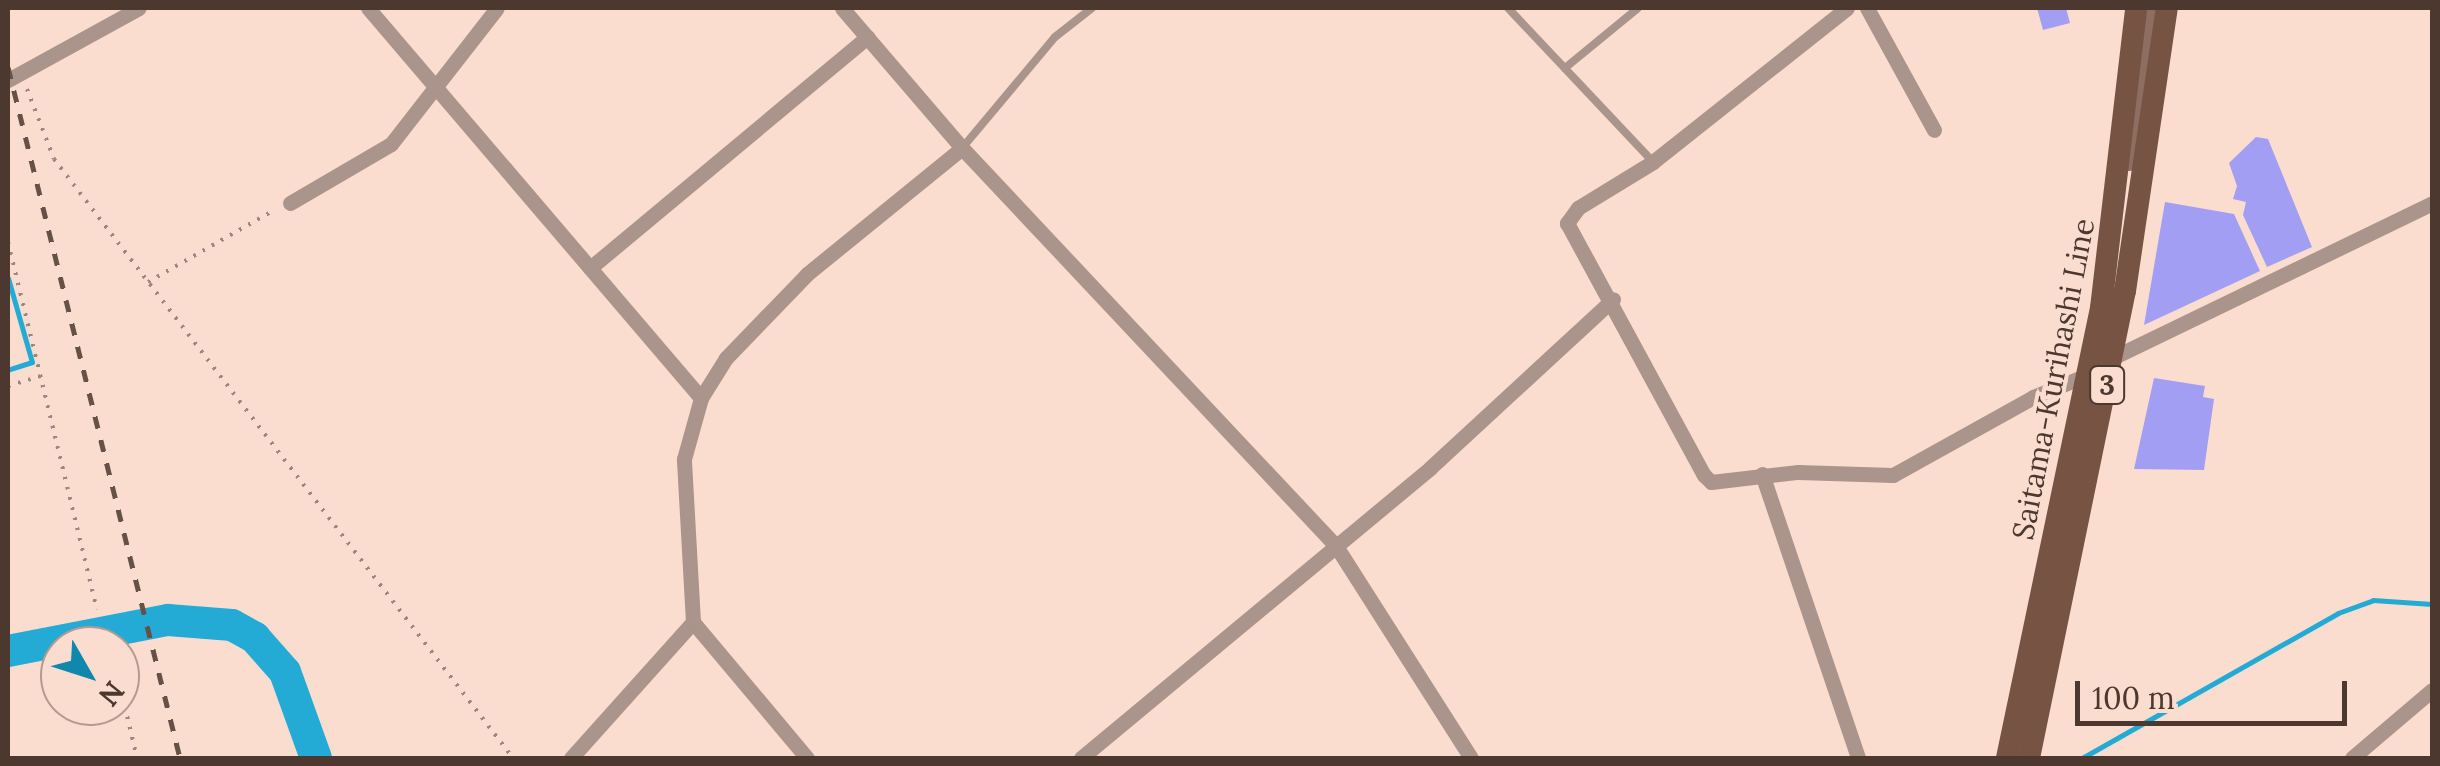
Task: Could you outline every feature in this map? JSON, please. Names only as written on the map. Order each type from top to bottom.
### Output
[{"type":"main road","name":"Saitama-Kurihashi Line","points":[[2007,758],[2087,376],[2116,216],[2116,161],[2136,8]]},
{"type":"main road","name":"Saitama-Kurihashi Line","points":[[2030,758],[2112,358],[2167,8]]},
{"type":"street","points":[[15,78],[139,8]]},
{"type":"street","points":[[368,8],[702,398]]},
{"type":"street","points":[[290,203],[390,144],[497,8]]},
{"type":"street","points":[[842,8],[962,148],[1336,546],[1471,758]]},
{"type":"street","points":[[1847,8],[1653,162],[1578,208],[1568,223],[1704,475],[1710,482],[1762,474],[1894,475],[2033,397],[2087,376]]},
{"type":"street","points":[[1867,8],[1934,130]]},
{"type":"street","points":[[2116,216],[2150,8]]},
{"type":"street","points":[[590,268],[867,37]]},
{"type":"street","points":[[807,758],[693,622],[684,458],[702,398],[726,358],[808,274],[962,148]]},
{"type":"street","points":[[2112,358],[2432,203]]},
{"type":"street","points":[[1081,758],[1336,546],[1612,299]]},
{"type":"street","points":[[1762,474],[1858,758]]},
{"type":"street","points":[[571,758],[693,622]]},
{"type":"street","points":[[2352,758],[2432,690]]},
{"type":"lane","points":[[962,148],[1055,37],[1092,8]]},
{"type":"lane","points":[[1508,8],[1653,162]]},
{"type":"lane","points":[[1566,68],[1638,8]]},
{"type":"path","points":[[15,78],[48,150],[513,758]]},
{"type":"path","points":[[148,282],[290,203]]},
{"type":"path","points":[[8,242],[98,610]]},
{"type":"path","points":[[8,386],[42,376]]},
{"type":"path","points":[[129,726],[137,758]]},
{"type":"building","points":[[2037,8],[2066,8],[2070,23],[2043,30]]},
{"type":"building","points":[[2256,137],[2268,139],[2312,247],[2267,267],[2243,215],[2246,202],[2233,199],[2237,186],[2229,163]]},
{"type":"building","points":[[2165,202],[2234,214],[2260,271],[2144,325]]},
{"type":"building","points":[[2154,378],[2205,386],[2203,397],[2214,399],[2204,470],[2134,469]]},
{"type":"waterway","points":[[8,278],[32,362],[8,370]]},
{"type":"waterway","points":[[2082,758],[2338,613],[2373,600],[2432,604]]},
{"type":"waterway","points":[[8,651],[168,620],[232,625],[255,638],[285,672],[316,758]]},
{"type":"railway","points":[[8,67],[180,758]]}]
